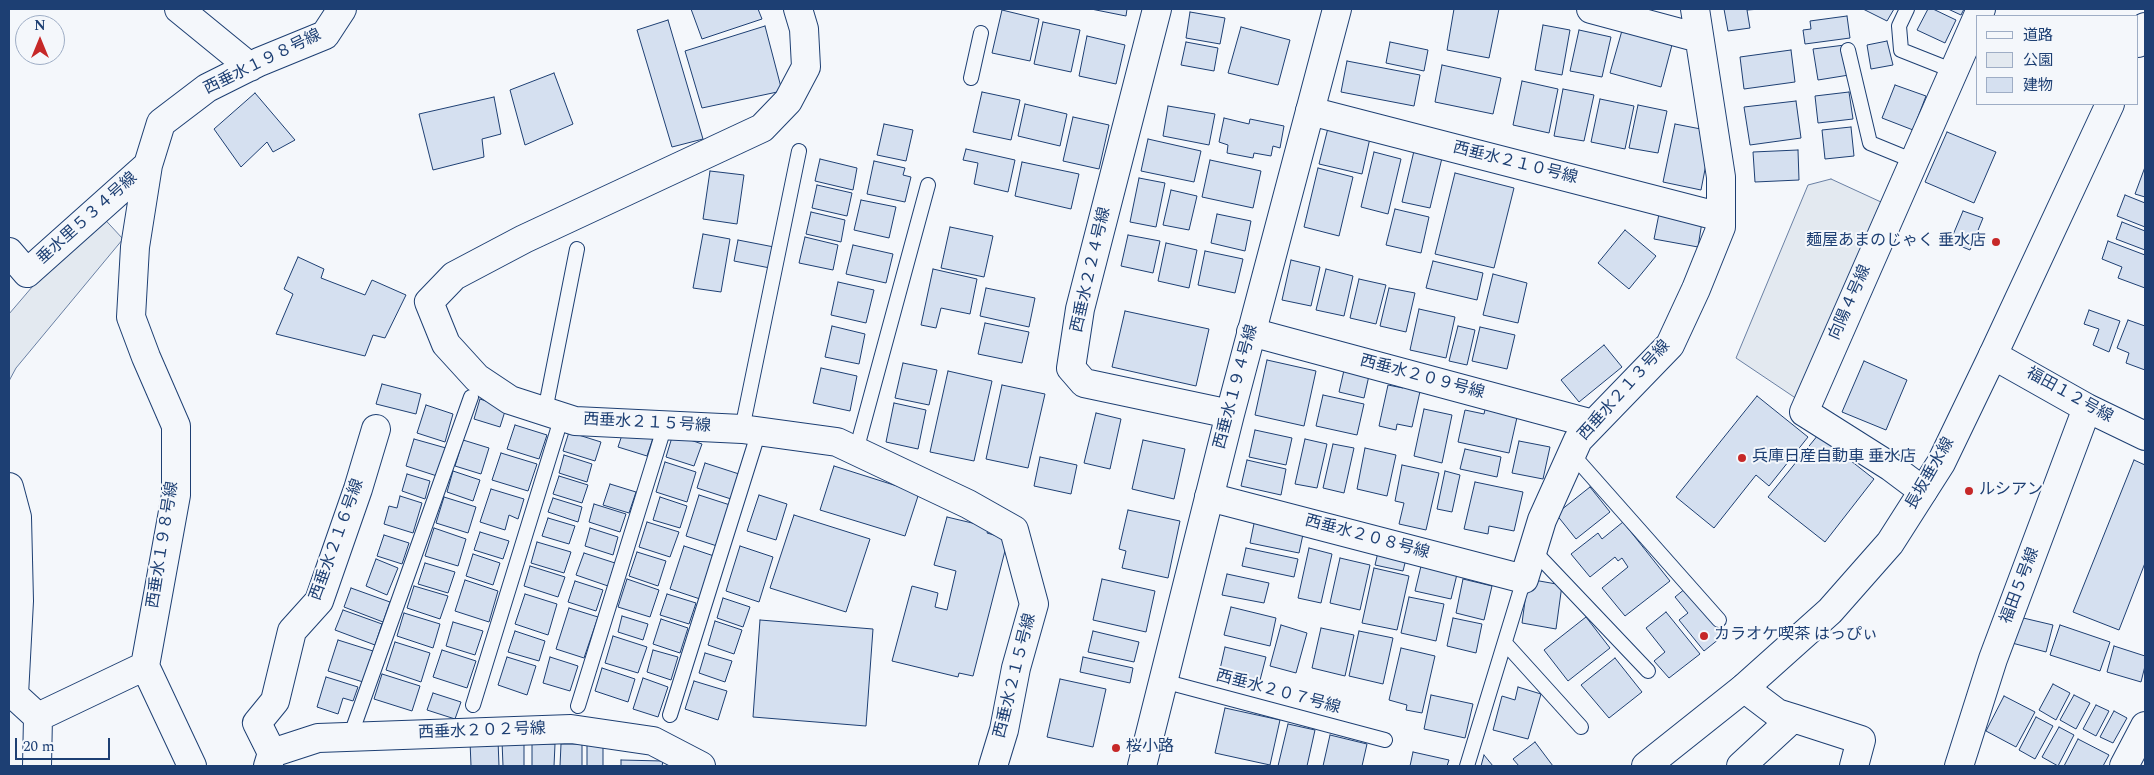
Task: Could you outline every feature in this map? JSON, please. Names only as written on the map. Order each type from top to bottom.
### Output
[{"type":"street","points":[[179,9],[250,66]]},
{"type":"street","name":"西垂水１９８号線","points":[[145,666],[176,494],[176,426],[131,317],[135,247],[148,165],[161,123],[207,88],[250,66],[325,35],[342,9]]},
{"type":"street","name":"西垂水２１５号線","points":[[798,9],[804,29],[806,66],[788,101],[762,128],[524,239],[454,276],[429,302],[446,344],[477,378],[510,400],[575,421],[750,430],[837,442],[968,504],[1014,530],[1034,604],[1016,668],[1004,730],[993,766]]},
{"type":"street","name":"西垂水２２４号線","points":[[1156,9],[1080,309],[1071,368],[1084,384],[1230,414]]},
{"type":"street","name":"西垂水１９４号線","points":[[1142,766],[1251,332],[1337,9]]},
{"type":"street","points":[[1591,9],[1700,38]]},
{"type":"street","name":"西垂水２１３号線","points":[[1524,579],[1542,520],[1578,440],[1670,345],[1696,289],[1721,227],[1721,176],[1695,9]]},
{"type":"street","name":"向陽４号線","points":[[1923,491],[1891,467],[1804,412],[1976,20]]},
{"type":"street","points":[[2139,41],[2145,27]]},
{"type":"street","name":"長坂垂水線","points":[[1646,766],[1744,688],[1830,611],[1890,543],[1941,462],[2110,105]]},
{"type":"street","name":"西垂水２１０号線","points":[[1310,111],[1721,217]]},
{"type":"street","name":"垂水里５３４号線","points":[[9,252],[27,274],[148,165]]},
{"type":"street","name":"西垂水２０９号線","points":[[1251,332],[1592,424]]},
{"type":"street","name":"福田１２号線","points":[[1993,355],[2087,408],[2145,436]]},
{"type":"street","name":"福田５号線","points":[[1959,766],[1993,659],[2087,408]]},
{"type":"street","name":"西垂水２１６号線","points":[[270,760],[257,723],[275,701],[292,631],[319,601],[358,489],[376,429]]},
{"type":"street","points":[[9,487],[17,517],[19,601],[12,695],[38,717]]},
{"type":"street","name":"西垂水２０８号線","points":[[1209,497],[1524,579]]},
{"type":"street","points":[[38,717],[145,666],[192,766]]},
{"type":"street","points":[[1744,688],[1776,713],[1860,740],[1854,766]]},
{"type":"street","points":[[37,766],[38,717]]},
{"type":"street","points":[[1741,766],[1793,718]]},
{"type":"street","points":[[2124,766],[2145,726]]},
{"type":"street","name":"西垂水２０２号線","points":[[270,760],[318,738],[571,729],[653,741],[702,766]]},
{"type":"lane","points":[[1907,9],[1900,26],[1901,50],[1954,71]]},
{"type":"lane","points":[[971,78],[981,33]]},
{"type":"lane","points":[[1848,50],[1870,143],[1914,161]]},
{"type":"lane","points":[[670,714],[750,430],[799,151]]},
{"type":"lane","points":[[856,451],[928,186]]},
{"type":"lane","points":[[473,705],[554,414],[577,249]]},
{"type":"lane","points":[[350,737],[471,396]]},
{"type":"lane","points":[[578,706],[665,425]]},
{"type":"lane","points":[[1572,454],[1719,620]]},
{"type":"lane","points":[[1533,550],[1648,671]]},
{"type":"lane","name":"西垂水２１３号線","points":[[1467,766],[1524,579]]},
{"type":"lane","points":[[1505,643],[1581,727]]},
{"type":"lane","name":"西垂水２０７号線","points":[[1163,681],[1385,740]]},
{"type":"green space","points":[[1831,179],[1881,202],[1797,399],[1736,358],[1808,185]]},
{"type":"green space","points":[[97,211],[123,239],[16,368],[9,381],[9,314]]},
{"type":"building","points":[[691,9],[758,9],[762,19],[702,39]]},
{"type":"building","points":[[1091,9],[1127,9],[1126,16]]},
{"type":"building","points":[[1454,9],[1499,9],[1489,58],[1447,50]]},
{"type":"building","points":[[1724,9],[1761,9],[1747,10],[1750,28],[1728,31]]},
{"type":"building","points":[[1863,9],[1894,9],[1887,21]]},
{"type":"building","points":[[1928,9],[1933,9],[1956,20],[1945,43],[1917,30]]},
{"type":"building","points":[[1948,9],[1964,9],[1961,15]]},
{"type":"building","points":[[1002,10],[1039,19],[1030,61],[992,53]]},
{"type":"building","points":[[1190,12],[1225,18],[1220,44],[1186,38]]},
{"type":"building","points":[[1847,16],[1850,38],[1805,44],[1803,30],[1811,29],[1810,21]]},
{"type":"building","points":[[668,20],[703,139],[672,147],[637,30]]},
{"type":"building","points":[[1043,22],[1080,30],[1071,72],[1034,64]]},
{"type":"building","points":[[1543,25],[1570,30],[1562,75],[1535,70]]},
{"type":"building","points":[[765,26],[782,91],[702,108],[685,51]]},
{"type":"building","points":[[1241,27],[1290,40],[1278,85],[1228,73]]},
{"type":"building","points":[[1623,27],[1673,41],[1661,87],[1610,73]]},
{"type":"building","points":[[1579,30],[1611,37],[1602,77],[1570,71]]},
{"type":"building","points":[[1087,36],[1125,45],[1116,84],[1079,76]]},
{"type":"building","points":[[1887,41],[1893,65],[1871,69],[1867,45]]},
{"type":"building","points":[[1186,42],[1218,48],[1214,71],[1181,65]]},
{"type":"building","points":[[1390,42],[1428,50],[1424,71],[1386,63]]},
{"type":"building","points":[[1845,45],[1849,75],[1818,80],[1813,49]]},
{"type":"building","points":[[1791,50],[1795,82],[1744,89],[1740,57]]},
{"type":"building","points":[[1347,61],[1420,75],[1414,106],[1341,92]]},
{"type":"building","points":[[1442,65],[1501,78],[1493,114],[1435,102]]},
{"type":"building","points":[[554,73],[573,124],[525,145],[510,90]]},
{"type":"building","points":[[1522,81],[1558,89],[1549,133],[1513,125]]},
{"type":"building","points":[[1895,85],[1926,96],[1913,130],[1882,118]]},
{"type":"building","points":[[1563,89],[1594,95],[1584,141],[1554,136]]},
{"type":"building","points":[[982,92],[1020,100],[1011,140],[973,132]]},
{"type":"building","points":[[1849,92],[1853,119],[1818,123],[1815,96]]},
{"type":"building","points":[[255,93],[295,140],[273,152],[267,142],[241,167],[214,129]]},
{"type":"building","points":[[494,97],[501,134],[482,139],[484,157],[433,170],[419,114]]},
{"type":"building","points":[[1600,99],[1634,106],[1625,149],[1591,142]]},
{"type":"building","points":[[1796,101],[1801,138],[1750,145],[1744,107]]},
{"type":"building","points":[[1025,104],[1067,114],[1060,146],[1018,136]]},
{"type":"building","points":[[1638,105],[1667,111],[1658,153],[1629,148]]},
{"type":"building","points":[[1168,106],[1215,114],[1209,145],[1163,136]]},
{"type":"building","points":[[1073,117],[1109,125],[1099,169],[1063,161]]},
{"type":"building","points":[[1224,118],[1249,124],[1250,119],[1284,126],[1280,148],[1273,146],[1271,156],[1254,153],[1253,158],[1227,153],[1228,145],[1219,142]]},
{"type":"building","points":[[884,124],[913,130],[906,161],[877,155]]},
{"type":"building","points":[[1675,124],[1706,130],[1707,159],[1701,190],[1663,182]]},
{"type":"building","points":[[1851,127],[1854,156],[1825,159],[1822,130]]},
{"type":"building","points":[[1328,128],[1370,138],[1362,174],[1319,164]]},
{"type":"building","points":[[1947,132],[1996,152],[1974,203],[1925,182]]},
{"type":"building","points":[[1148,139],[1201,151],[1194,182],[1141,171]]},
{"type":"building","points":[[966,149],[1015,160],[1008,192],[974,184],[978,163],[963,160]]},
{"type":"building","points":[[1798,150],[1799,180],[1755,182],[1753,152]]},
{"type":"building","points":[[1414,151],[1442,158],[1430,208],[1402,202]]},
{"type":"building","points":[[1374,152],[1401,159],[1388,214],[1361,207]]},
{"type":"building","points":[[820,159],[857,168],[853,190],[815,181]]},
{"type":"building","points":[[1210,160],[1261,171],[1253,208],[1202,197]]},
{"type":"building","points":[[874,161],[905,168],[903,175],[911,177],[905,202],[867,194]]},
{"type":"building","points":[[1022,162],[1079,174],[1071,209],[1015,196]]},
{"type":"building","points":[[2145,167],[2145,197],[2135,194]]},
{"type":"building","points":[[1318,168],[1353,177],[1339,236],[1304,227]]},
{"type":"building","points":[[710,171],[744,175],[737,224],[703,219]]},
{"type":"building","points":[[1455,173],[1514,188],[1494,268],[1435,254]]},
{"type":"building","points":[[1139,178],[1165,183],[1156,227],[1130,222]]},
{"type":"building","points":[[817,185],[852,193],[847,216],[812,208]]},
{"type":"building","points":[[1171,190],[1197,196],[1189,230],[1163,225]]},
{"type":"building","points":[[2125,195],[2145,203],[2145,227],[2117,216]]},
{"type":"building","points":[[861,200],[896,207],[889,238],[854,230]]},
{"type":"building","points":[[1395,209],[1429,217],[1421,253],[1386,245]]},
{"type":"building","points":[[1963,211],[1983,218],[1970,250],[1950,242]]},
{"type":"building","points":[[811,212],[845,220],[841,242],[806,234]]},
{"type":"building","points":[[1217,214],[1251,221],[1245,251],[1211,243]]},
{"type":"building","points":[[1659,214],[1702,222],[1698,247],[1654,239]]},
{"type":"building","points":[[2122,222],[2145,231],[2145,250],[2116,239]]},
{"type":"building","points":[[950,227],[993,236],[984,277],[941,268]]},
{"type":"building","points":[[1625,230],[1656,256],[1629,289],[1598,263]]},
{"type":"building","points":[[703,234],[730,239],[721,292],[693,288]]},
{"type":"building","points":[[1128,235],[1160,241],[1153,273],[1121,266]]},
{"type":"building","points":[[805,237],[838,245],[833,270],[799,263]]},
{"type":"building","points":[[738,240],[774,247],[770,268],[734,261]]},
{"type":"building","points":[[2108,241],[2145,255],[2145,288],[2118,278],[2122,267],[2102,259]]},
{"type":"building","points":[[1166,243],[1197,250],[1189,288],[1158,281]]},
{"type":"building","points":[[853,245],[893,254],[886,283],[846,274]]},
{"type":"building","points":[[1205,251],[1243,259],[1235,293],[1198,285]]},
{"type":"building","points":[[298,257],[324,269],[321,278],[365,295],[372,280],[406,295],[385,338],[373,335],[365,356],[276,334],[293,294],[284,289]]},
{"type":"building","points":[[1291,260],[1320,267],[1311,306],[1282,300]]},
{"type":"building","points":[[1433,261],[1483,273],[1477,300],[1426,288]]},
{"type":"building","points":[[933,269],[977,279],[970,314],[941,308],[936,328],[921,325]]},
{"type":"building","points":[[1326,269],[1353,276],[1344,316],[1316,310]]},
{"type":"building","points":[[1493,274],[1527,283],[1518,323],[1483,315]]},
{"type":"building","points":[[1359,279],[1386,285],[1376,324],[1350,318]]},
{"type":"building","points":[[838,282],[874,290],[866,323],[831,315]]},
{"type":"building","points":[[986,288],[1035,298],[1029,327],[980,316]]},
{"type":"building","points":[[1389,288],[1415,293],[1406,332],[1380,326]]},
{"type":"building","points":[[1419,309],[1455,317],[1446,358],[1410,350]]},
{"type":"building","points":[[2089,310],[2120,321],[2109,352],[2093,345],[2099,329],[2084,324]]},
{"type":"building","points":[[1125,311],[1209,329],[1196,386],[1112,367]]},
{"type":"building","points":[[2128,320],[2145,326],[2145,370],[2126,363],[2129,353],[2117,348]]},
{"type":"building","points":[[985,323],[1029,332],[1022,363],[978,354]]},
{"type":"building","points":[[832,326],[865,334],[859,364],[825,357]]},
{"type":"building","points":[[1458,326],[1475,330],[1467,365],[1449,361]]},
{"type":"building","points":[[1480,327],[1515,335],[1507,369],[1472,361]]},
{"type":"building","points":[[1604,345],[1622,367],[1579,402],[1561,380]]},
{"type":"building","points":[[1267,360],[1316,371],[1304,426],[1255,415]]},
{"type":"building","points":[[1864,361],[1907,380],[1886,430],[1842,412]]},
{"type":"building","points":[[903,363],[937,370],[929,405],[895,398]]},
{"type":"building","points":[[1345,366],[1370,371],[1364,398],[1339,392]]},
{"type":"building","points":[[821,368],[857,376],[850,411],[813,403]]},
{"type":"building","points":[[948,371],[992,381],[974,461],[930,452]]},
{"type":"building","points":[[1404,383],[1421,387],[1412,427],[1397,424],[1396,430],[1379,426],[1388,385],[1403,388]]},
{"type":"building","points":[[382,384],[421,394],[416,414],[376,404]]},
{"type":"building","points":[[1002,385],[1045,394],[1028,468],[986,459]]},
{"type":"building","points":[[1323,395],[1364,404],[1357,435],[1316,426]]},
{"type":"building","points":[[1757,396],[1808,437],[1769,486],[1756,475],[1714,528],[1676,497]]},
{"type":"building","points":[[480,399],[506,408],[500,427],[474,419]]},
{"type":"building","points":[[894,403],[926,410],[918,449],[886,442]]},
{"type":"building","points":[[426,405],[453,414],[445,442],[417,433]]},
{"type":"building","points":[[1486,405],[1518,413],[1509,453],[1458,442],[1465,410],[1484,414]]},
{"type":"building","points":[[1424,409],[1452,415],[1442,463],[1414,456]]},
{"type":"building","points":[[1096,413],[1121,419],[1110,469],[1084,463]]},
{"type":"building","points":[[515,425],[547,435],[539,459],[507,449]]},
{"type":"building","points":[[624,429],[653,438],[647,456],[618,447]]},
{"type":"building","points":[[1255,430],[1292,438],[1286,465],[1249,457]]},
{"type":"building","points":[[569,432],[601,442],[595,461],[563,451]]},
{"type":"building","points":[[673,434],[702,444],[694,466],[666,457]]},
{"type":"building","points":[[1818,435],[1874,479],[1825,542],[1768,497]]},
{"type":"building","points":[[414,439],[446,448],[437,476],[406,466]]},
{"type":"building","points":[[1305,439],[1327,444],[1317,488],[1295,484]]},
{"type":"building","points":[[463,440],[489,448],[481,474],[455,466]]},
{"type":"building","points":[[1143,440],[1185,449],[1174,499],[1132,489]]},
{"type":"building","points":[[1519,441],[1550,447],[1543,479],[1512,473]]},
{"type":"building","points":[[1333,444],[1354,448],[1344,493],[1323,488]]},
{"type":"building","points":[[1365,448],[1396,455],[1387,496],[1357,489]]},
{"type":"building","points":[[1465,449],[1501,457],[1497,477],[1460,469]]},
{"type":"building","points":[[501,453],[537,464],[528,491],[492,480]]},
{"type":"building","points":[[564,455],[592,464],[587,482],[559,473]]},
{"type":"building","points":[[1040,457],[1077,465],[1071,494],[1034,486]]},
{"type":"building","points":[[1247,460],[1286,469],[1281,495],[1241,486]]},
{"type":"building","points":[[2134,460],[2145,465],[2145,563],[2119,630],[2073,612]]},
{"type":"building","points":[[665,462],[696,472],[687,502],[656,492]]},
{"type":"building","points":[[705,463],[739,474],[731,499],[697,488]]},
{"type":"building","points":[[1402,465],[1439,473],[1426,530],[1399,524],[1404,503],[1395,501]]},
{"type":"building","points":[[834,466],[919,493],[905,536],[820,510]]},
{"type":"building","points":[[453,471],[480,480],[473,501],[447,492]]},
{"type":"building","points":[[1445,471],[1460,475],[1452,512],[1437,509]]},
{"type":"building","points":[[407,474],[430,481],[425,499],[402,491]]},
{"type":"building","points":[[559,476],[588,485],[582,503],[553,494]]},
{"type":"building","points":[[1475,482],[1523,492],[1514,531],[1489,526],[1488,534],[1464,529]]},
{"type":"building","points":[[610,484],[636,492],[629,513],[603,505]]},
{"type":"building","points":[[1590,487],[1610,512],[1576,539],[1556,514]]},
{"type":"building","points":[[491,489],[524,499],[518,519],[509,515],[505,530],[480,522]]},
{"type":"building","points":[[699,495],[730,505],[717,546],[686,536]]},
{"type":"building","points":[[759,495],[787,504],[776,540],[747,531]]},
{"type":"building","points":[[400,496],[422,503],[413,533],[384,524],[389,506],[397,508]]},
{"type":"building","points":[[444,497],[476,507],[468,533],[436,523]]},
{"type":"building","points":[[660,497],[687,506],[680,528],[653,520]]},
{"type":"building","points":[[553,498],[582,507],[578,522],[548,512]]},
{"type":"building","points":[[594,504],[626,514],[620,532],[589,522]]},
{"type":"building","points":[[1128,510],[1180,521],[1168,578],[1122,568],[1126,551],[1119,549]]},
{"type":"building","points":[[1256,514],[1305,525],[1299,553],[1250,543]]},
{"type":"building","points":[[794,515],[870,539],[846,612],[770,588]]},
{"type":"building","points":[[947,517],[989,527],[987,533],[1008,539],[973,676],[959,673],[958,677],[892,661],[912,586],[938,593],[935,607],[947,610],[956,571],[934,565]]},
{"type":"building","points":[[548,518],[575,526],[569,544],[542,536]]},
{"type":"building","points":[[647,522],[679,532],[670,557],[639,547]]},
{"type":"building","points":[[1623,522],[1670,581],[1625,616],[1602,588],[1628,567],[1622,558],[1618,561],[1615,557],[1590,577],[1571,554],[1598,533],[1602,539]]},
{"type":"building","points":[[434,528],[466,539],[458,566],[425,556]]},
{"type":"building","points":[[590,528],[618,537],[613,555],[585,546]]},
{"type":"building","points":[[480,532],[509,541],[503,559],[474,550]]},
{"type":"building","points":[[384,535],[409,543],[402,564],[377,556]]},
{"type":"building","points":[[537,542],[571,552],[564,573],[531,563]]},
{"type":"building","points":[[684,546],[714,556],[700,599],[670,589]]},
{"type":"building","points":[[740,546],[773,557],[759,602],[726,591]]},
{"type":"building","points":[[1246,548],[1298,559],[1294,577],[1242,566]]},
{"type":"building","points":[[1309,548],[1332,554],[1321,603],[1298,598]]},
{"type":"building","points":[[1379,548],[1407,555],[1403,571],[1375,565]]},
{"type":"building","points":[[637,552],[666,561],[658,586],[629,576]]},
{"type":"building","points":[[584,553],[615,563],[608,586],[576,575]]},
{"type":"building","points":[[473,554],[500,563],[493,585],[466,576]]},
{"type":"building","points":[[1340,558],[1370,565],[1360,610],[1330,603]]},
{"type":"building","points":[[376,559],[398,568],[387,595],[366,586]]},
{"type":"building","points":[[1422,562],[1458,570],[1451,599],[1415,591]]},
{"type":"building","points":[[425,563],[455,572],[448,593],[418,584]]},
{"type":"building","points":[[530,566],[565,577],[558,597],[524,586]]},
{"type":"building","points":[[1374,568],[1409,576],[1397,630],[1362,623]]},
{"type":"building","points":[[1227,574],[1269,583],[1264,603],[1222,595]]},
{"type":"building","points":[[627,579],[659,590],[650,617],[618,607]]},
{"type":"building","points":[[1102,579],[1155,591],[1146,632],[1093,620]]},
{"type":"building","points":[[1463,579],[1492,586],[1484,620],[1456,613]]},
{"type":"building","points":[[1528,579],[1562,585],[1556,629],[1522,623]]},
{"type":"building","points":[[465,580],[498,591],[489,622],[455,611]]},
{"type":"building","points":[[575,581],[603,590],[596,611],[568,602]]},
{"type":"building","points":[[414,586],[448,596],[440,619],[407,608]]},
{"type":"building","points":[[351,588],[390,602],[383,622],[344,607]]},
{"type":"building","points":[[1686,588],[1724,635],[1704,651],[1679,620],[1688,613],[1675,597]]},
{"type":"building","points":[[525,594],[557,604],[548,635],[515,624]]},
{"type":"building","points":[[667,594],[696,603],[689,624],[660,615]]},
{"type":"building","points":[[1409,597],[1444,604],[1436,641],[1401,633]]},
{"type":"building","points":[[723,598],[750,607],[743,627],[717,618]]},
{"type":"building","points":[[1231,607],[1276,618],[1270,646],[1224,635]]},
{"type":"building","points":[[569,608],[598,617],[584,658],[556,649]]},
{"type":"building","points":[[343,610],[382,624],[375,645],[335,630]]},
{"type":"building","points":[[1666,612],[1700,654],[1669,678],[1654,661],[1665,652],[1646,628]]},
{"type":"building","points":[[404,613],[440,624],[433,648],[397,636]]},
{"type":"building","points":[[622,616],[648,624],[643,640],[618,632]]},
{"type":"building","points":[[1586,617],[1610,648],[1568,681],[1544,650]]},
{"type":"building","points":[[2019,617],[2053,625],[2046,652],[2012,643]]},
{"type":"building","points":[[1453,618],[1482,624],[1476,653],[1447,646]]},
{"type":"building","points":[[661,619],[688,628],[680,653],[653,644]]},
{"type":"building","points":[[760,620],[873,629],[866,726],[753,717]]},
{"type":"building","points":[[715,621],[742,630],[734,654],[708,645]]},
{"type":"building","points":[[453,622],[483,631],[475,655],[446,646]]},
{"type":"building","points":[[1281,625],[1307,633],[1296,673],[1270,666]]},
{"type":"building","points":[[2060,625],[2110,642],[2100,671],[2050,655]]},
{"type":"building","points":[[1321,628],[1354,635],[1345,676],[1312,668]]},
{"type":"building","points":[[515,631],[545,641],[539,661],[508,652]]},
{"type":"building","points":[[1093,631],[1139,642],[1134,662],[1088,652]]},
{"type":"building","points":[[1359,631],[1393,638],[1383,684],[1349,676]]},
{"type":"building","points":[[613,636],[647,647],[638,673],[605,663]]},
{"type":"building","points":[[338,640],[373,651],[363,682],[328,671]]},
{"type":"building","points":[[395,642],[430,653],[421,682],[386,670]]},
{"type":"building","points":[[2114,646],[2145,656],[2145,666],[2141,682],[2107,672]]},
{"type":"building","points":[[1225,647],[1266,657],[1258,688],[1218,678]]},
{"type":"building","points":[[1401,648],[1435,656],[1422,713],[1406,710],[1407,705],[1389,700]]},
{"type":"building","points":[[442,650],[476,661],[467,688],[433,677]]},
{"type":"building","points":[[653,650],[678,657],[671,680],[647,672]]},
{"type":"building","points":[[705,653],[732,661],[725,682],[699,673]]},
{"type":"building","points":[[507,657],[536,666],[527,695],[498,685]]},
{"type":"building","points":[[550,657],[578,666],[570,691],[543,683]]},
{"type":"building","points":[[1083,657],[1133,668],[1130,683],[1080,672]]},
{"type":"building","points":[[1615,658],[1642,692],[1609,718],[1581,685]]},
{"type":"building","points":[[602,668],[635,679],[628,702],[595,691]]},
{"type":"building","points":[[382,674],[420,686],[412,711],[374,699]]},
{"type":"building","points":[[326,677],[358,687],[353,701],[343,698],[338,714],[317,707]]},
{"type":"building","points":[[643,678],[668,687],[658,717],[633,709]]},
{"type":"building","points":[[1060,679],[1106,689],[1093,747],[1047,737]]},
{"type":"building","points":[[694,681],[727,691],[718,720],[685,709]]},
{"type":"building","points":[[2053,684],[2070,693],[2056,720],[2039,710]]},
{"type":"building","points":[[1518,687],[1541,694],[1528,739],[1493,730],[1502,696],[1515,700]]},
{"type":"building","points":[[433,693],[461,702],[455,719],[427,710]]},
{"type":"building","points":[[1431,695],[1473,704],[1465,738],[1424,729]]},
{"type":"building","points":[[2074,695],[2090,703],[2076,729],[2060,720]]},
{"type":"building","points":[[2004,696],[2035,712],[2016,747],[1986,731]]},
{"type":"building","points":[[2096,705],[2109,711],[2096,736],[2083,729]]},
{"type":"building","points":[[1225,708],[1280,720],[1270,765],[1215,753]]},
{"type":"building","points":[[2114,711],[2127,718],[2113,743],[2100,737]]},
{"type":"building","points":[[2036,717],[2053,726],[2035,759],[2019,750]]},
{"type":"building","points":[[1288,724],[1315,730],[1307,766],[1278,766]]},
{"type":"building","points":[[2059,727],[2074,735],[2058,766],[2042,757]]},
{"type":"building","points":[[1330,735],[1367,744],[1362,766],[1323,766]]},
{"type":"building","points":[[2078,739],[2109,755],[2103,766],[2064,766]]},
{"type":"building","points":[[498,740],[499,766],[471,766],[470,741]]},
{"type":"building","points":[[524,740],[524,766],[503,766],[502,741]]},
{"type":"building","points":[[1535,742],[1553,766],[1519,766],[1513,759]]},
{"type":"building","points":[[532,743],[555,744],[554,766],[532,766]]},
{"type":"building","points":[[561,744],[582,744],[582,766],[560,766]]},
{"type":"building","points":[[587,745],[603,746],[603,766],[587,766]]},
{"type":"building","points":[[1413,752],[1449,760],[1447,766],[1410,766]]},
{"type":"building","points":[[1484,755],[1493,766],[1481,766]]},
{"type":"building","points":[[621,760],[663,761],[662,766],[621,766]]},
{"type":"place","name":"麺屋あまのじゃく 垂水店","points":[[1996,242]]},
{"type":"place","name":"兵庫日産自動車 垂水店","points":[[1742,458]]},
{"type":"place","name":"ルシアン","points":[[1969,491]]},
{"type":"place","name":"カラオケ喫茶 はっぴぃ","points":[[1704,636]]},
{"type":"place","name":"桜小路","points":[[1116,748]]}]
